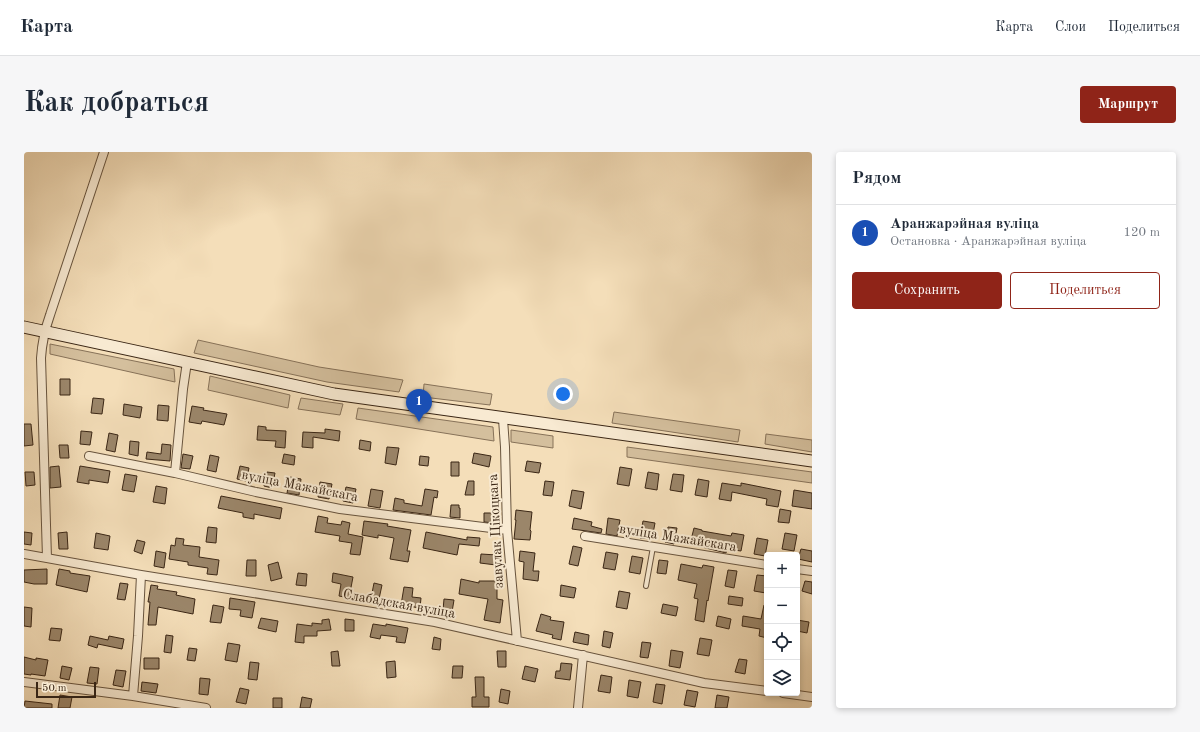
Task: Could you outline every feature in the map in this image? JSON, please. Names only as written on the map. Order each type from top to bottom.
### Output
[{"type":"main road","points":[[24,327],[334,394],[503,419],[812,461]]},
{"type":"street","points":[[46,558],[41,358],[45,331],[104,152]]},
{"type":"street","points":[[175,473],[187,362]]},
{"type":"street","name":"завулак Цікоцкага","points":[[503,419],[507,530],[516,641]]},
{"type":"street","name":"вуліца Мажайскага","points":[[89,456],[340,509],[507,530]]},
{"type":"street","name":"вуліца Мажайскага","points":[[585,536],[764,565]]},
{"type":"street","name":"Слабадская вуліца","points":[[24,554],[141,575],[435,622],[704,683],[764,691]]},
{"type":"street","points":[[800,570],[812,572]]},
{"type":"street","points":[[133,696],[141,575]]},
{"type":"street","points":[[578,708],[583,655]]},
{"type":"street","points":[[24,682],[133,696],[206,708]]},
{"type":"street","points":[[800,695],[812,697]]},
{"type":"lane","points":[[646,586],[653,547]]},
{"type":"shaded area","points":[[198,340],[319,367],[403,380],[399,392],[327,382],[194,353]]},
{"type":"shaded area","points":[[50,344],[174,369],[175,382],[50,354]]},
{"type":"shaded area","points":[[210,376],[290,395],[288,408],[208,390]]},
{"type":"shaded area","points":[[424,384],[492,394],[490,405],[423,397]]},
{"type":"shaded area","points":[[301,398],[343,404],[340,415],[298,409]]},
{"type":"shaded area","points":[[358,408],[493,427],[494,441],[356,419]]},
{"type":"shaded area","points":[[614,412],[740,430],[738,442],[612,423]]},
{"type":"shaded area","points":[[511,430],[553,436],[553,448],[511,442]]},
{"type":"shaded area","points":[[766,434],[812,440],[812,452],[765,444]]},
{"type":"shaded area","points":[[627,447],[812,472],[812,483],[627,457]]},
{"type":"building","points":[[60,379],[70,379],[70,395],[60,395]]},
{"type":"building","points":[[93,398],[104,399],[102,414],[91,413]]},
{"type":"building","points":[[124,404],[142,407],[140,418],[123,415]]},
{"type":"building","points":[[158,405],[169,406],[168,421],[157,420]]},
{"type":"building","points":[[192,406],[204,408],[203,410],[227,414],[224,425],[202,421],[201,424],[189,422]]},
{"type":"building","points":[[24,424],[31,424],[33,445],[24,446]]},
{"type":"building","points":[[258,426],[266,427],[266,430],[286,431],[285,448],[275,447],[276,441],[257,440]]},
{"type":"building","points":[[325,429],[340,431],[339,441],[313,437],[313,448],[302,447],[303,432],[325,433]]},
{"type":"building","points":[[81,431],[92,432],[90,445],[80,444]]},
{"type":"building","points":[[109,433],[118,435],[115,452],[106,450]]},
{"type":"building","points":[[360,440],[371,442],[370,451],[359,449]]},
{"type":"building","points":[[130,441],[139,442],[138,456],[129,454]]},
{"type":"building","points":[[162,444],[171,445],[170,461],[146,459],[147,452],[161,454]]},
{"type":"building","points":[[59,445],[68,445],[69,458],[60,458]]},
{"type":"building","points":[[387,447],[399,448],[396,465],[385,463]]},
{"type":"building","points":[[474,453],[491,456],[489,467],[472,463]]},
{"type":"building","points":[[183,454],[193,456],[190,469],[181,468]]},
{"type":"building","points":[[284,454],[295,456],[294,465],[282,463]]},
{"type":"building","points":[[210,455],[219,457],[216,472],[207,470]]},
{"type":"building","points":[[420,456],[429,457],[428,466],[419,465]]},
{"type":"building","points":[[527,461],[541,463],[539,473],[525,471]]},
{"type":"building","points":[[451,462],[459,462],[459,476],[451,476]]},
{"type":"building","points":[[59,466],[61,487],[50,488],[50,467]]},
{"type":"building","points":[[80,466],[110,471],[108,483],[89,480],[89,484],[77,482]]},
{"type":"building","points":[[240,466],[249,468],[246,481],[237,479]]},
{"type":"building","points":[[620,467],[632,469],[629,486],[617,484]]},
{"type":"building","points":[[25,472],[34,472],[35,485],[26,486]]},
{"type":"building","points":[[267,472],[275,473],[272,488],[264,486]]},
{"type":"building","points":[[648,472],[659,474],[657,490],[645,488]]},
{"type":"building","points":[[125,474],[137,476],[134,492],[122,490]]},
{"type":"building","points":[[673,474],[684,475],[682,492],[670,490]]},
{"type":"building","points":[[290,477],[301,479],[299,495],[287,493]]},
{"type":"building","points":[[698,479],[709,481],[707,497],[695,495]]},
{"type":"building","points":[[468,481],[474,481],[474,495],[465,495]]},
{"type":"building","points":[[545,481],[554,482],[552,496],[543,495]]},
{"type":"building","points":[[320,482],[332,484],[329,499],[318,497]]},
{"type":"building","points":[[722,483],[741,486],[741,483],[781,491],[778,507],[766,505],[767,499],[732,492],[731,501],[719,499]]},
{"type":"building","points":[[156,486],[167,488],[165,504],[153,502]]},
{"type":"building","points":[[346,487],[356,489],[353,503],[343,501]]},
{"type":"building","points":[[371,489],[383,491],[380,508],[368,506]]},
{"type":"building","points":[[425,489],[438,491],[437,498],[434,497],[431,515],[393,510],[395,498],[404,500],[404,503],[422,506]]},
{"type":"building","points":[[572,490],[584,492],[581,509],[569,506]]},
{"type":"building","points":[[794,490],[812,493],[812,509],[792,506]]},
{"type":"building","points":[[221,496],[282,508],[280,519],[254,514],[254,519],[243,517],[243,513],[218,508]]},
{"type":"building","points":[[451,505],[459,505],[460,518],[450,517]]},
{"type":"building","points":[[780,509],[791,511],[789,523],[778,522]]},
{"type":"building","points":[[516,510],[532,512],[530,540],[514,539]]},
{"type":"building","points":[[484,513],[495,513],[495,523],[484,522]]},
{"type":"building","points":[[318,516],[328,518],[327,523],[341,525],[342,521],[350,523],[348,534],[363,537],[360,555],[350,554],[352,543],[339,541],[340,536],[315,532]]},
{"type":"building","points":[[574,518],[592,522],[591,526],[602,529],[601,533],[572,529]]},
{"type":"building","points":[[608,518],[620,520],[617,536],[606,534]]},
{"type":"building","points":[[364,521],[388,524],[387,526],[411,530],[407,551],[410,551],[408,562],[390,559],[394,538],[378,535],[378,538],[362,535]]},
{"type":"building","points":[[643,521],[655,523],[652,539],[640,538]]},
{"type":"building","points":[[208,527],[217,528],[216,543],[206,542]]},
{"type":"building","points":[[668,527],[677,528],[674,544],[665,542]]},
{"type":"building","points":[[694,528],[702,531],[731,536],[732,533],[744,535],[741,551],[727,549],[726,553],[690,544]]},
{"type":"building","points":[[24,532],[32,533],[31,545],[24,544]]},
{"type":"building","points":[[67,532],[68,549],[59,549],[58,533]]},
{"type":"building","points":[[426,532],[467,540],[467,537],[480,538],[479,546],[459,544],[457,555],[423,548]]},
{"type":"building","points":[[96,533],[110,536],[108,550],[94,548]]},
{"type":"building","points":[[785,533],[797,535],[794,551],[782,549]]},
{"type":"building","points":[[176,538],[184,539],[183,545],[200,547],[199,557],[219,560],[217,575],[207,574],[208,568],[188,565],[188,562],[169,559],[171,545],[175,546]]},
{"type":"building","points":[[757,538],[768,540],[764,556],[754,554]]},
{"type":"building","points":[[137,540],[145,542],[142,554],[134,551]]},
{"type":"building","points":[[573,546],[582,548],[578,566],[569,564]]},
{"type":"building","points":[[801,549],[812,551],[812,562],[800,559]]},
{"type":"building","points":[[156,551],[166,553],[164,568],[154,566]]},
{"type":"building","points":[[520,551],[535,553],[533,571],[539,571],[538,581],[523,579],[524,562],[519,561]]},
{"type":"building","points":[[606,552],[618,554],[615,570],[603,568]]},
{"type":"building","points":[[481,554],[497,555],[496,565],[480,563]]},
{"type":"building","points":[[632,556],[643,558],[640,574],[629,572]]},
{"type":"building","points":[[247,560],[256,560],[256,576],[246,576]]},
{"type":"building","points":[[659,560],[668,561],[666,574],[657,573]]},
{"type":"building","points":[[278,562],[282,578],[271,581],[268,565]]},
{"type":"building","points":[[681,564],[702,568],[703,565],[714,567],[704,622],[695,620],[698,599],[694,598],[697,584],[678,580]]},
{"type":"building","points":[[47,569],[47,584],[24,582],[24,570]]},
{"type":"building","points":[[59,569],[70,571],[70,573],[90,576],[87,592],[56,585]]},
{"type":"building","points":[[728,570],[737,571],[734,588],[725,586]]},
{"type":"building","points":[[298,573],[307,574],[306,586],[296,585]]},
{"type":"building","points":[[333,573],[353,577],[349,598],[339,596],[341,584],[332,582]]},
{"type":"building","points":[[757,575],[764,576],[764,593],[754,591]]},
{"type":"building","points":[[461,579],[479,583],[479,581],[497,581],[497,599],[503,600],[500,623],[484,620],[488,599],[459,594]]},
{"type":"building","points":[[805,581],[812,582],[812,594],[802,591]]},
{"type":"building","points":[[120,583],[128,584],[125,600],[117,599]]},
{"type":"building","points":[[374,583],[382,585],[379,599],[371,598]]},
{"type":"building","points":[[151,585],[158,586],[157,589],[177,592],[176,595],[195,599],[193,614],[158,607],[156,625],[148,625],[150,602],[148,602]]},
{"type":"building","points":[[561,585],[576,588],[574,598],[560,596]]},
{"type":"building","points":[[404,587],[413,588],[412,597],[421,598],[420,608],[401,605]]},
{"type":"building","points":[[619,591],[630,593],[627,609],[616,607]]},
{"type":"building","points":[[729,596],[743,598],[742,606],[728,604]]},
{"type":"building","points":[[230,598],[255,602],[252,618],[240,616],[241,610],[229,609]]},
{"type":"building","points":[[444,599],[454,600],[452,612],[443,610]]},
{"type":"building","points":[[663,604],[678,607],[676,616],[661,613]]},
{"type":"building","points":[[213,605],[224,607],[221,623],[210,622]]},
{"type":"building","points":[[764,605],[764,637],[759,636],[760,629],[742,626],[743,616],[761,619]]},
{"type":"building","points":[[24,607],[32,608],[31,627],[24,626]]},
{"type":"building","points":[[541,614],[551,617],[550,620],[564,622],[561,640],[552,638],[553,635],[536,631]]},
{"type":"building","points":[[718,616],[731,619],[729,629],[716,626]]},
{"type":"building","points":[[261,618],[278,621],[276,632],[258,628]]},
{"type":"building","points":[[329,619],[331,630],[317,631],[317,636],[304,636],[304,643],[295,642],[297,624],[312,626],[312,623],[322,624],[322,620]]},
{"type":"building","points":[[345,619],[354,620],[354,631],[345,631]]},
{"type":"building","points":[[800,620],[809,622],[807,633],[800,632]]},
{"type":"building","points":[[373,624],[386,626],[386,624],[408,628],[405,643],[396,642],[397,637],[381,635],[380,639],[370,637]]},
{"type":"building","points":[[51,628],[62,629],[60,641],[49,640]]},
{"type":"building","points":[[604,631],[613,633],[610,648],[602,646]]},
{"type":"building","points":[[575,632],[589,635],[588,645],[573,642]]},
{"type":"building","points":[[166,635],[173,636],[171,653],[164,652]]},
{"type":"building","points":[[90,636],[108,640],[109,636],[124,639],[122,649],[98,644],[97,648],[88,645]]},
{"type":"building","points":[[434,637],[441,639],[440,650],[432,649]]},
{"type":"building","points":[[700,638],[712,640],[709,656],[697,654]]},
{"type":"building","points":[[642,642],[651,643],[648,658],[640,657]]},
{"type":"building","points":[[228,643],[240,645],[237,662],[225,660]]},
{"type":"building","points":[[189,648],[197,649],[195,661],[187,660]]},
{"type":"building","points":[[671,650],[683,652],[680,668],[669,666]]},
{"type":"building","points":[[338,651],[340,666],[332,666],[331,652]]},
{"type":"building","points":[[497,651],[506,651],[506,667],[498,667]]},
{"type":"building","points":[[24,657],[36,660],[36,658],[48,660],[45,676],[24,674]]},
{"type":"building","points":[[144,658],[159,658],[159,669],[144,669]]},
{"type":"building","points":[[739,659],[747,660],[745,674],[735,672]]},
{"type":"building","points":[[395,661],[396,677],[387,678],[386,662]]},
{"type":"building","points":[[250,662],[259,663],[257,680],[248,679]]},
{"type":"building","points":[[561,663],[572,664],[570,680],[555,678],[556,671],[560,671]]},
{"type":"building","points":[[62,666],[72,668],[69,680],[60,678]]},
{"type":"building","points":[[453,666],[463,666],[462,678],[452,678]]},
{"type":"building","points":[[525,666],[538,669],[535,682],[522,679]]},
{"type":"building","points":[[90,667],[99,668],[97,684],[87,683]]},
{"type":"building","points":[[116,670],[126,671],[123,687],[113,685]]},
{"type":"building","points":[[601,675],[612,677],[610,693],[598,691]]},
{"type":"building","points":[[475,677],[484,677],[484,697],[489,697],[489,707],[472,707],[472,697],[476,697]]},
{"type":"building","points":[[200,678],[210,679],[208,695],[199,694]]},
{"type":"building","points":[[629,680],[641,682],[638,698],[627,696]]},
{"type":"building","points":[[142,682],[158,684],[156,693],[141,691]]},
{"type":"building","points":[[656,684],[665,685],[662,704],[653,702]]},
{"type":"building","points":[[240,688],[249,690],[246,704],[236,702]]},
{"type":"building","points":[[501,689],[510,691],[508,704],[499,702]]},
{"type":"building","points":[[687,690],[698,692],[695,707],[684,705]]},
{"type":"building","points":[[60,695],[72,697],[70,708],[58,708]]},
{"type":"building","points":[[717,695],[729,697],[727,708],[715,708]]},
{"type":"building","points":[[302,697],[312,699],[310,708],[300,708]]},
{"type":"building","points":[[273,698],[282,698],[282,708],[273,708]]},
{"type":"building","points":[[25,701],[52,704],[52,708],[24,708]]},
{"type":"place","name":"Аранжарэйная вуліца","points":[[419,422]]}]
